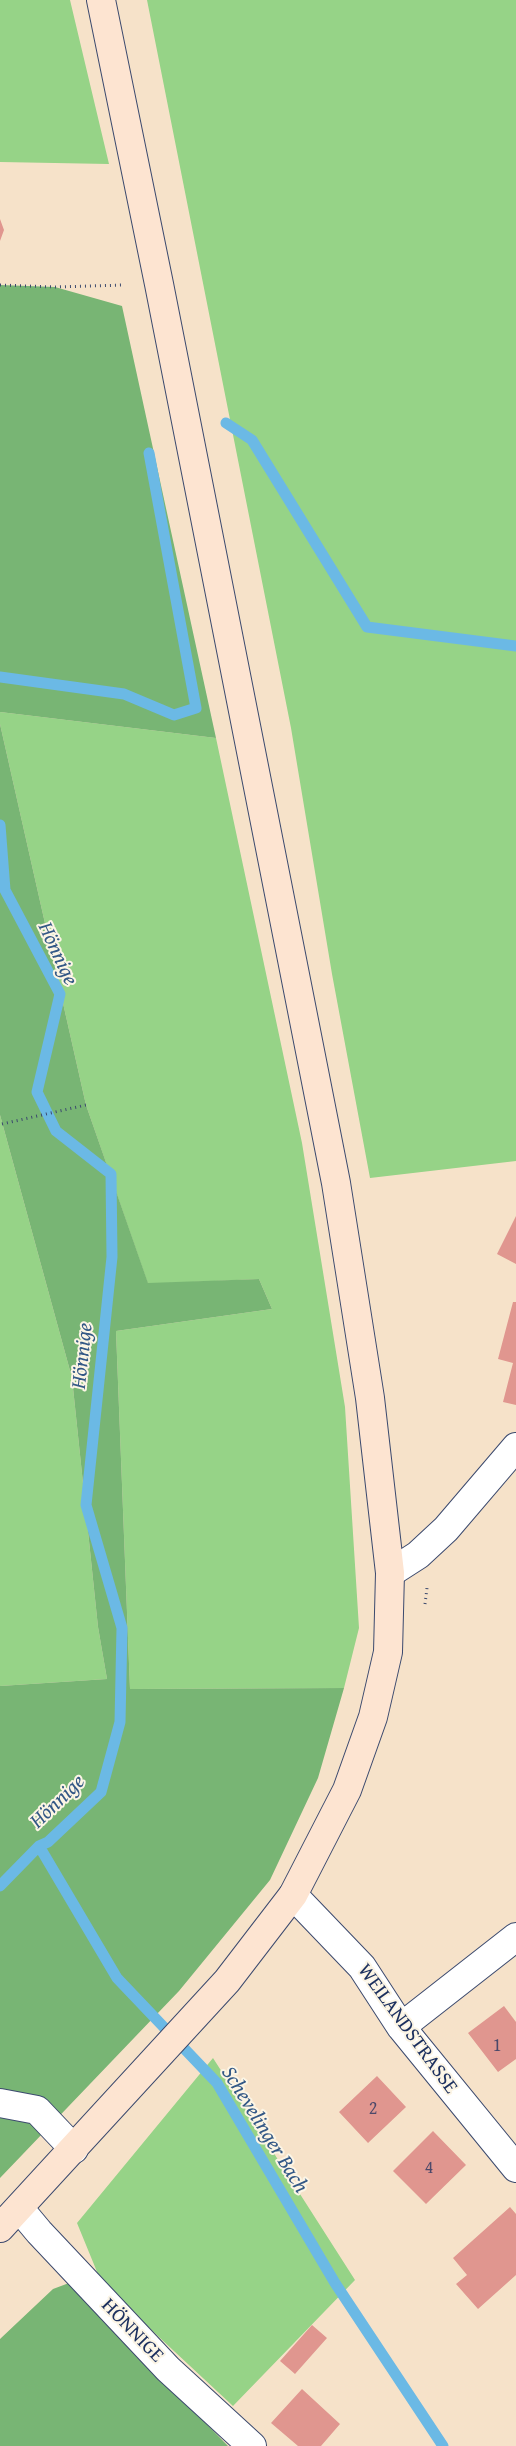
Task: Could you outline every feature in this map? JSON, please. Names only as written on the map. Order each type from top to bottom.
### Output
[{"type":"main road","points":[[0,2228],[164,2052],[227,1981],[293,1895],[347,1790],[373,1717],[388,1652],[390,1573],[370,1398],[336,1183],[159,284],[101,0]]},
{"type":"street","points":[[390,1573],[418,1555],[446,1528],[516,1447]]},
{"type":"street","name":"WEILANDSTRASSE","points":[[293,1895],[362,1967],[401,2027],[516,2168]]},
{"type":"street","points":[[401,2027],[516,1937]]},
{"type":"street","points":[[0,2103],[37,2110],[74,2149]]},
{"type":"street","name":"HÖNNIGE","points":[[19,2208],[39,2232],[168,2369],[252,2446]]},
{"type":"path","points":[[0,285],[55,287],[159,284]]},
{"type":"path","points":[[2,1124],[86,1106]]},
{"type":"green space","points":[[0,0],[70,0],[109,164],[0,162]]},
{"type":"green space","points":[[147,0],[516,0],[516,1161],[370,1178],[332,974],[291,728]]},
{"type":"green space","points":[[0,285],[55,287],[122,306],[216,738],[0,712]]},
{"type":"green space","points":[[0,712],[216,738],[302,1143],[345,1407],[359,1628],[344,1688],[130,1689],[116,1331],[272,1309],[259,1279],[148,1284],[86,1105],[0,724]]},
{"type":"green space","points":[[0,724],[86,1105],[148,1283],[259,1279],[272,1309],[116,1331],[130,1689],[344,1688],[318,1778],[270,1880],[179,1991],[0,2178],[0,1686],[107,1679],[98,1627],[72,1378],[0,1115]]},
{"type":"green space","points":[[0,1115],[72,1378],[98,1627],[107,1679],[0,1686]]},
{"type":"green space","points":[[213,2058],[355,2280],[233,2406],[102,2284],[77,2223]]},
{"type":"green space","points":[[69,2283],[228,2446],[0,2446],[0,2339],[53,2289]]},
{"type":"building","points":[[0,219],[4,230],[0,241]]},
{"type":"building","points":[[516,1216],[516,1264],[497,1254]]},
{"type":"building","points":[[513,1302],[516,1302],[516,1405],[503,1402],[513,1363],[498,1359]]},
{"type":"building","points":[[504,2006],[516,2022],[516,2059],[498,2072],[468,2033]]},
{"type":"building","points":[[377,2076],[406,2107],[368,2143],[339,2112]]},
{"type":"building","points":[[433,2131],[466,2165],[426,2204],[393,2171]]},
{"type":"building","points":[[510,2207],[516,2214],[516,2275],[478,2309],[456,2284],[467,2275],[453,2258]]},
{"type":"building","points":[[312,2325],[327,2338],[295,2374],[280,2361]]},
{"type":"building","points":[[302,2389],[340,2424],[321,2446],[298,2446],[271,2423]]},
{"type":"waterway","points":[[226,423],[252,440],[367,627],[516,646]]},
{"type":"waterway","points":[[0,677],[124,694],[174,715],[196,708],[149,453]]},
{"type":"waterway","name":"Hönnige","points":[[0,825],[5,890],[60,994],[37,1092],[56,1131],[111,1174],[112,1257],[86,1505],[122,1628],[120,1722],[101,1792],[48,1842],[39,1846],[0,1886]]},
{"type":"waterway","name":"Schevelinger Bach","points":[[39,1846],[117,1978],[217,2083],[335,2283],[443,2446]]}]
